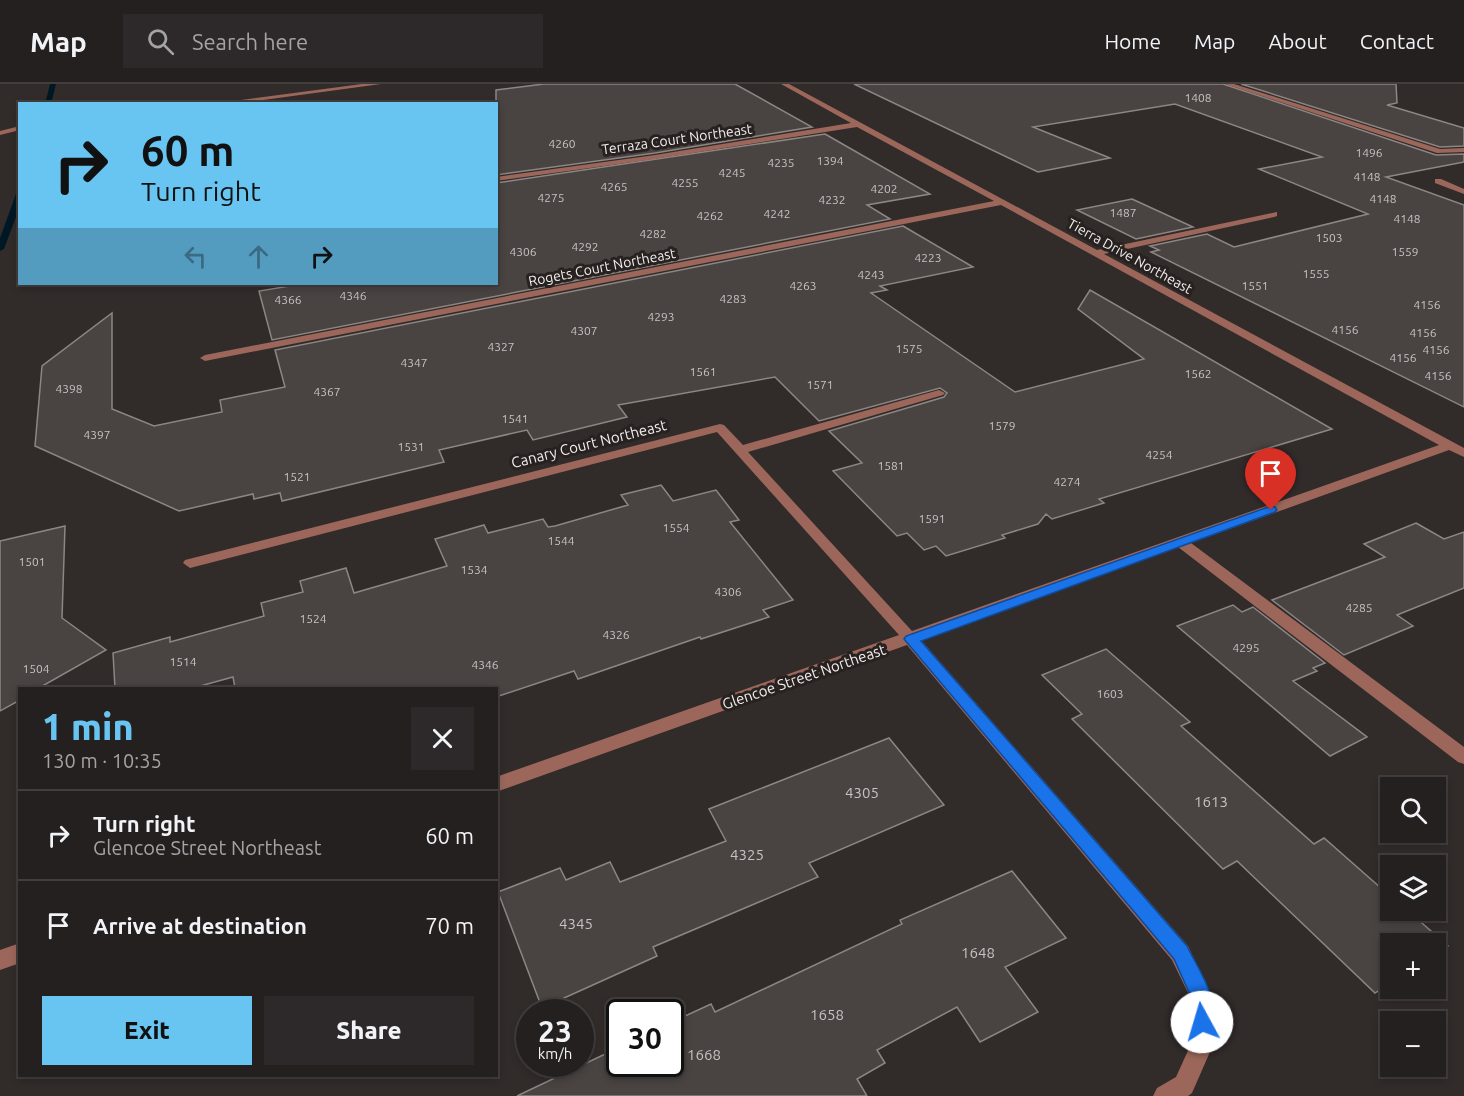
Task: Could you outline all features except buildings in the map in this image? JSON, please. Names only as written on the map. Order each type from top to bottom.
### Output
[{"type":"street","points":[[230,102],[378,84]]},
{"type":"street","name":"Tierra Drive Northeast","points":[[783,84],[1457,449]]},
{"type":"street","points":[[1228,84],[1440,151],[1464,150]]},
{"type":"street","name":"Terraza Court Northeast","points":[[498,179],[665,156],[860,124]]},
{"type":"street","points":[[0,133],[18,128]]},
{"type":"street","points":[[1438,181],[1464,192]]},
{"type":"street","name":"Rogets Court Northeast","points":[[205,358],[1004,202]]},
{"type":"street","points":[[1097,254],[1274,214]]},
{"type":"street","points":[[740,450],[939,393]]},
{"type":"street","name":"Canary Court Northeast","points":[[190,563],[720,428],[911,639],[1180,953],[1202,999],[1202,1045],[1184,1085],[1166,1096]]},
{"type":"street","name":"Glencoe Street Northeast","points":[[498,784],[1181,542],[1457,449]]},
{"type":"street","points":[[1181,542],[1464,758]]},
{"type":"street","points":[[0,960],[18,954]]},
{"type":"waterway","points":[[48,102],[53,84]]},
{"type":"waterway","points":[[0,249],[18,200]]},
{"type":"route","points":[[1202,1022],[1202,999],[1180,953],[911,639],[1271,510]]}]
